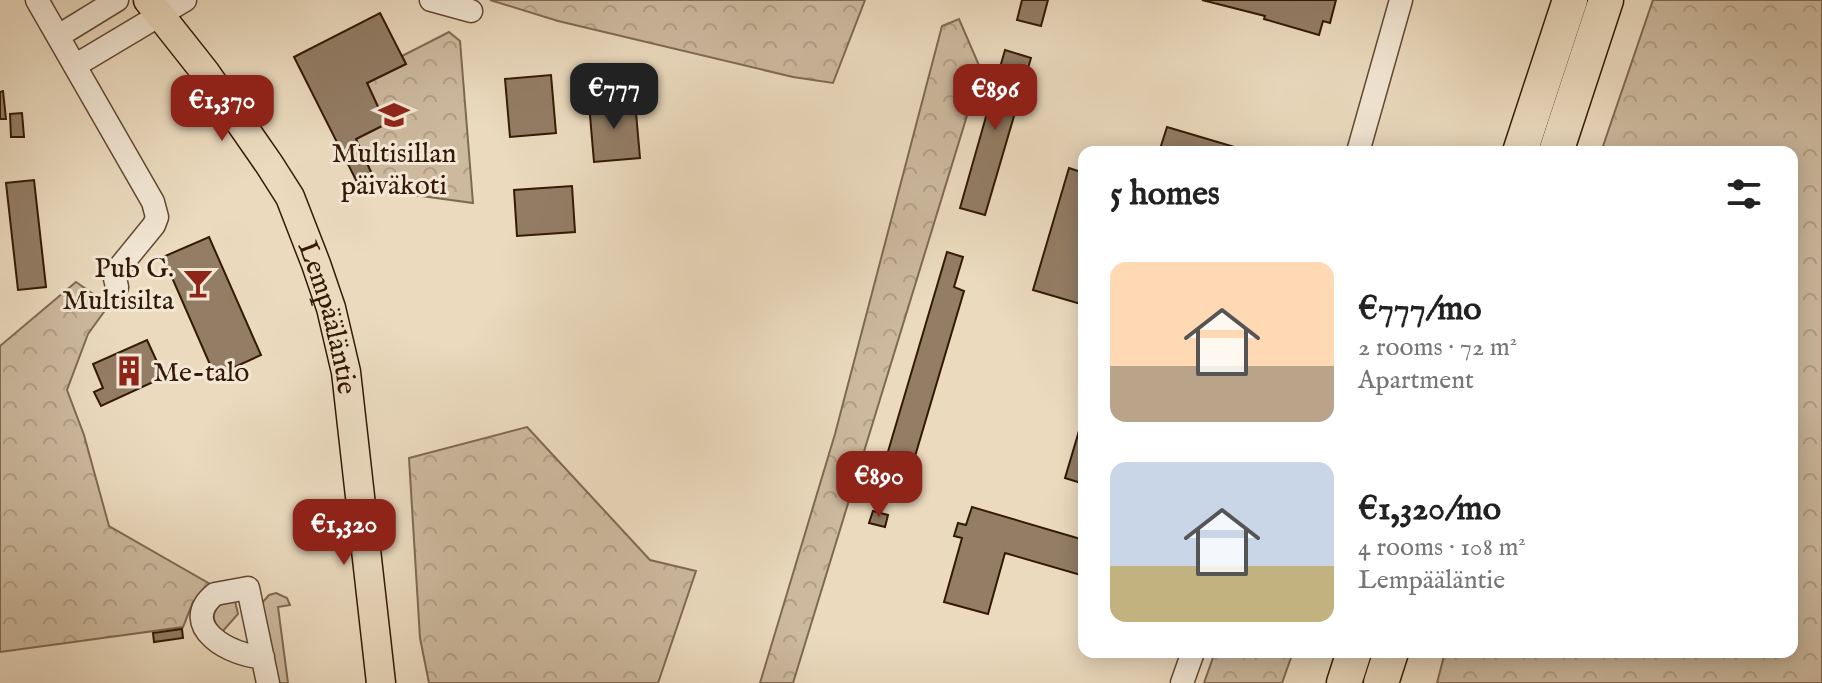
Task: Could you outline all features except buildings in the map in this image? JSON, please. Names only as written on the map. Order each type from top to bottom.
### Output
[{"type":"highway","points":[[1522,146],[1570,0]]},
{"type":"highway","points":[[1558,146],[1606,0]]},
{"type":"highway","points":[[1344,683],[1352,658]]},
{"type":"highway","points":[[1381,683],[1389,658]]},
{"type":"main road","name":"Lempääläntie","points":[[154,8],[205,72],[290,197],[316,264],[346,372],[381,683]]},
{"type":"street","points":[[37,0],[60,35],[153,202],[157,217],[154,225],[114,274],[117,287]]},
{"type":"street","points":[[60,35],[117,0]]},
{"type":"street","points":[[76,65],[154,8],[185,0]]},
{"type":"street","points":[[431,0],[471,11]]},
{"type":"street","points":[[1360,146],[1401,0]]},
{"type":"street","points":[[263,657],[268,683]]},
{"type":"street","points":[[1182,683],[1191,658]]},
{"type":"green space","points":[[490,0],[865,0],[833,83],[793,77],[558,21]]},
{"type":"green space","points":[[1653,0],[1822,0],[1822,683],[1437,683],[1443,658],[1798,658],[1798,146],[1603,146]]},
{"type":"green space","points":[[959,19],[981,70],[793,683],[760,683],[835,434],[942,26]]},
{"type":"green space","points":[[449,32],[460,41],[473,203],[385,191],[375,181],[356,139],[386,124],[367,83],[406,64],[402,56]]},
{"type":"green space","points":[[76,282],[109,305],[88,334],[67,390],[84,435],[109,526],[210,584],[193,602],[183,627],[0,652],[0,346]]},
{"type":"green space","points":[[527,427],[650,560],[696,571],[658,683],[429,683],[420,638],[409,458]]},
{"type":"green space","points":[[276,593],[287,598],[290,605],[278,607],[288,683],[277,683],[261,604],[269,595]]},
{"type":"green space","points":[[235,601],[238,614],[222,632],[215,622],[215,613],[219,605]]},
{"type":"green space","points":[[1213,658],[1291,658],[1282,683],[1204,683]]},
{"type":"place","name":"Multisillan päiväkoti","points":[[394,115]]},
{"type":"place","name":"Pub G. Multisilta","points":[[198,283]]},
{"type":"place","name":"Me-talo","points":[[129,371]]}]
